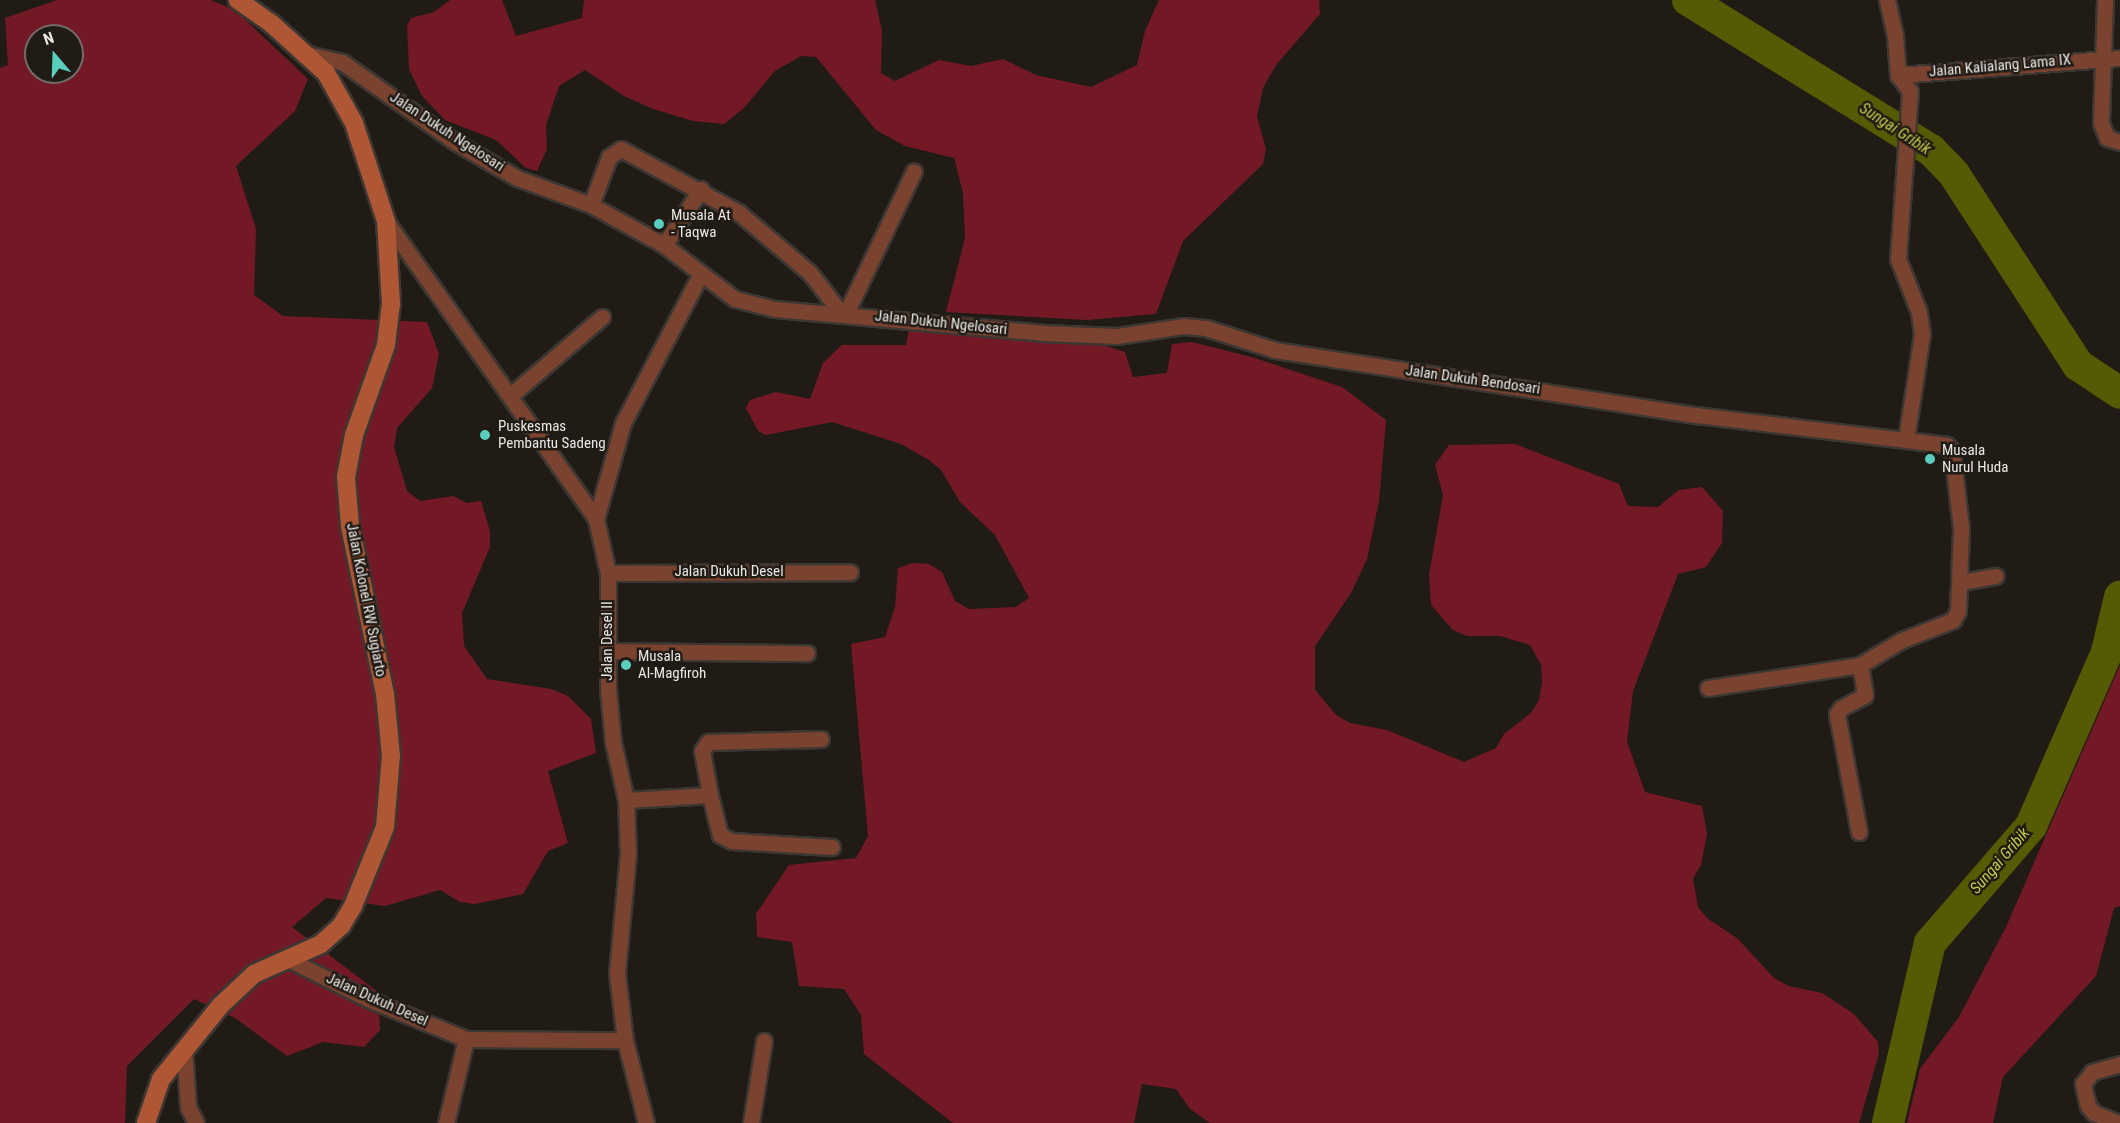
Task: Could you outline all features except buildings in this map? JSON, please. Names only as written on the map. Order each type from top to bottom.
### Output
[{"type":"main road","name":"Jalan Kolonel RW Sugiarto","points":[[146,1123],[162,1078],[184,1048],[254,974],[321,944],[341,926],[353,906],[385,827],[391,756],[385,694],[350,526],[346,477],[354,435],[386,345],[392,303],[386,221],[354,123],[326,73],[307,54],[238,0]]},
{"type":"street","points":[[1887,0],[1895,35],[1898,75],[1911,91],[1897,243],[1903,280],[1919,312],[1922,334],[1906,440]]},
{"type":"street","points":[[2105,0],[2101,123],[2107,138],[2120,142]]},
{"type":"street","name":"Jalan Dukuh Ngelosari","points":[[307,54],[342,62],[457,142],[517,177],[591,205],[664,245],[700,275],[735,299],[775,309],[844,313],[1042,333]]},
{"type":"street","name":"Jalan Kalialang Lama IX","points":[[1898,75],[2120,58]]},
{"type":"street","points":[[591,205],[609,157],[621,149],[701,189],[779,244],[820,283],[844,313],[914,171]]},
{"type":"street","points":[[664,245],[701,189]]},
{"type":"street","name":"Jalan Desel II","points":[[386,221],[511,395],[596,519],[608,573],[608,651],[613,742],[626,800],[628,854],[617,973],[626,1040],[646,1123]]},
{"type":"street","points":[[596,519],[627,414],[700,275]]},
{"type":"street","points":[[511,395],[602,317]]},
{"type":"street","name":"Jalan Dukuh Bendosari","points":[[1042,333],[1117,336],[1184,326],[1206,328],[1286,352],[1696,415],[1906,440],[1951,448],[1961,535],[1961,582],[1958,611],[1953,620],[1902,640],[1860,665]]},
{"type":"street","name":"Jalan Dukuh Desel","points":[[608,573],[850,572]]},
{"type":"street","points":[[1961,582],[1995,576]]},
{"type":"street","points":[[608,651],[807,653]]},
{"type":"street","points":[[1708,687],[1860,665],[1865,695],[1841,708],[1837,714],[1859,832]]},
{"type":"street","points":[[821,739],[708,742],[702,751],[720,835],[732,841],[832,847]]},
{"type":"street","points":[[626,800],[710,795]]},
{"type":"street","name":"Jalan Dukuh Desel","points":[[288,959],[368,999],[466,1039],[626,1040]]},
{"type":"street","points":[[446,1123],[466,1039]]},
{"type":"street","points":[[751,1123],[764,1041]]},
{"type":"street","points":[[184,1048],[188,1107],[196,1123]]},
{"type":"street","points":[[2118,1123],[2094,1113],[2088,1106],[2083,1084],[2092,1072],[2120,1064]]},
{"type":"shaded area","points":[[57,0],[211,0],[235,10],[308,79],[295,111],[236,166],[256,229],[254,295],[283,316],[427,322],[439,354],[432,388],[397,428],[394,447],[407,491],[420,501],[453,496],[467,503],[481,501],[490,531],[490,547],[462,613],[464,646],[487,679],[551,689],[568,696],[591,719],[596,753],[548,771],[568,843],[548,851],[523,894],[475,904],[460,902],[440,890],[385,906],[326,898],[292,927],[378,992],[380,1030],[364,1047],[323,1042],[287,1056],[235,1018],[194,999],[127,1066],[125,1123],[0,1123],[0,68],[8,65],[5,18]]},
{"type":"shaded area","points":[[450,0],[502,0],[516,36],[582,18],[584,0],[875,0],[882,31],[881,73],[895,81],[939,60],[971,66],[1003,59],[1036,75],[1091,87],[1137,65],[1145,31],[1159,0],[1319,0],[1320,14],[1276,65],[1263,88],[1257,117],[1266,149],[1263,164],[1183,241],[1156,314],[1087,320],[946,312],[965,238],[963,193],[954,158],[905,146],[876,130],[816,57],[801,56],[775,71],[744,108],[724,124],[693,121],[653,109],[624,96],[585,70],[559,86],[546,125],[547,149],[537,171],[526,168],[496,140],[445,120],[422,96],[409,69],[407,26],[411,18],[434,12]]},
{"type":"shaded area","points":[[909,329],[1106,346],[1125,352],[1133,377],[1167,373],[1172,344],[1192,342],[1255,358],[1342,387],[1386,420],[1379,501],[1367,559],[1351,593],[1315,646],[1315,690],[1336,715],[1350,723],[1387,730],[1464,762],[1496,748],[1504,734],[1531,713],[1539,700],[1542,682],[1541,665],[1530,645],[1500,636],[1467,636],[1453,630],[1431,605],[1429,575],[1443,495],[1435,465],[1449,445],[1515,444],[1619,484],[1628,506],[1658,507],[1679,490],[1702,487],[1723,511],[1722,543],[1706,567],[1678,574],[1633,691],[1627,742],[1645,792],[1702,806],[1707,834],[1701,865],[1693,879],[1698,907],[1708,919],[1737,938],[1774,978],[1789,986],[1822,993],[1854,1014],[1878,1042],[1879,1053],[1859,1123],[1210,1123],[1190,1109],[1176,1089],[1142,1084],[1134,1123],[953,1123],[864,1054],[861,1015],[844,989],[799,986],[792,942],[757,937],[756,914],[789,865],[856,858],[868,836],[851,644],[885,637],[895,607],[898,568],[913,563],[929,564],[942,572],[955,601],[969,609],[1016,607],[1029,598],[995,535],[960,502],[941,470],[929,460],[901,444],[832,422],[766,435],[758,431],[746,408],[750,400],[776,392],[810,399],[823,363],[842,345],[906,345]]},
{"type":"shaded area","points":[[2120,665],[2120,906],[2114,908],[2096,976],[2003,1077],[1993,1123],[1907,1123],[1920,1069],[1959,1017],[2006,927]]},
{"type":"waterway","name":"Sungai Gribik","points":[[1688,0],[1931,150],[1954,174],[2078,365],[2120,393]]},
{"type":"waterway","name":"Sungai Gribik","points":[[1888,1123],[1930,943],[2031,826],[2107,652],[2120,597]]},
{"type":"place","name":"Musala At - Taqwa","points":[[659,224]]},
{"type":"place","name":"Puskesmas Pembantu Sadeng","points":[[485,435]]},
{"type":"place","name":"Musala Nurul Huda","points":[[1930,459]]},
{"type":"place","name":"Musala Al-Magfiroh","points":[[626,665]]}]
